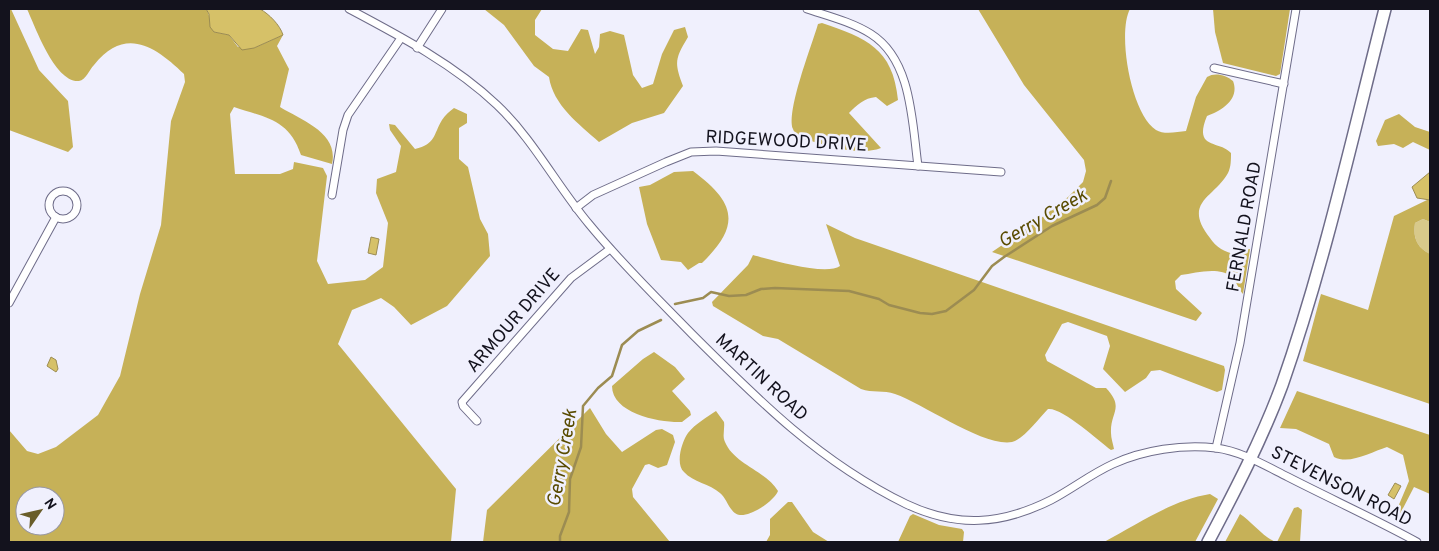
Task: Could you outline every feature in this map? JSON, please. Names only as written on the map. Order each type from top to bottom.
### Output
[{"type":"main road","points":[[1208,542],[1251,459],[1281,386],[1325,245],[1385,9]]},
{"type":"street","name":"MARTIN ROAD","points":[[349,9],[453,70],[500,107],[517,126],[576,208],[610,249],[660,304],[734,377],[799,435],[850,474],[910,506],[939,518],[968,522],[1008,515],[1051,500],[1108,467],[1134,456],[1180,448],[1216,448],[1251,459]]},
{"type":"street","points":[[417,48],[442,9]]},
{"type":"street","points":[[807,9],[870,33],[892,54],[904,81],[918,166]]},
{"type":"street","name":"FERNALD ROAD","points":[[1216,448],[1240,343],[1296,9]]},
{"type":"street","points":[[332,195],[346,120],[356,100],[401,38]]},
{"type":"street","points":[[1214,68],[1284,84]]},
{"type":"street","name":"RIDGEWOOD DRIVE","points":[[576,208],[593,196],[692,152],[716,151],[1001,172]]},
{"type":"street","points":[[60,192],[70,194],[76,202],[74,212],[66,219],[56,218],[49,206],[52,197],[60,192]]},
{"type":"street","points":[[9,303],[56,218]]},
{"type":"street","name":"ARMOUR DRIVE","points":[[477,421],[462,402],[571,278],[610,249]]},
{"type":"street","name":"STEVENSON ROAD","points":[[1251,459],[1417,542]]},
{"type":"shaded area","points":[[9,9],[11,9],[39,70],[68,101],[73,147],[68,152],[9,130]]},
{"type":"shaded area","points":[[27,9],[206,9],[214,32],[229,35],[238,47],[254,48],[283,35],[277,46],[289,69],[280,107],[308,123],[325,136],[333,153],[332,164],[301,155],[296,143],[283,127],[266,118],[234,107],[230,114],[235,174],[280,174],[293,169],[294,162],[323,168],[327,176],[317,261],[328,284],[365,280],[383,267],[388,223],[376,193],[377,179],[396,172],[401,146],[390,130],[389,124],[395,125],[415,149],[430,142],[443,118],[454,108],[467,114],[467,123],[459,128],[459,159],[468,167],[480,219],[488,234],[490,256],[447,306],[411,325],[394,307],[381,298],[352,310],[338,344],[456,489],[451,542],[9,542],[9,430],[27,451],[38,454],[56,447],[98,415],[120,376],[140,294],[161,225],[171,121],[185,82],[184,74],[162,55],[140,44],[128,43],[117,46],[106,53],[92,67],[86,77],[79,81],[70,79],[54,64]]},
{"type":"shaded area","points":[[206,9],[260,9],[274,20],[283,35],[254,48],[242,50],[229,35],[214,32],[210,27],[209,14]]},
{"type":"shaded area","points":[[484,9],[542,9],[535,20],[535,35],[553,49],[568,51],[581,29],[588,30],[595,54],[599,47],[600,34],[610,31],[624,35],[633,75],[642,88],[653,84],[662,54],[674,30],[685,27],[688,37],[677,61],[683,86],[664,113],[632,123],[599,142],[575,121],[561,105],[551,87],[549,77],[534,66],[504,25]]},
{"type":"shaded area","points":[[978,9],[1130,9],[1126,20],[1125,36],[1126,54],[1133,91],[1147,121],[1159,132],[1186,131],[1196,97],[1207,77],[1220,75],[1233,81],[1235,87],[1232,99],[1224,107],[1207,116],[1203,134],[1209,142],[1231,153],[1230,168],[1222,181],[1203,201],[1199,216],[1202,226],[1210,238],[1221,249],[1236,254],[1250,249],[1243,294],[1232,277],[1221,272],[1207,271],[1181,275],[1175,281],[1176,289],[1202,313],[1196,321],[992,252],[1068,197],[1083,182],[1086,171],[1084,160],[1024,85]]},
{"type":"shaded area","points":[[1213,9],[1290,9],[1280,74],[1276,76],[1223,63],[1215,32]]},
{"type":"shaded area","points":[[822,23],[864,40],[875,48],[890,68],[898,100],[887,106],[876,97],[868,99],[861,102],[849,113],[881,148],[862,151],[841,149],[800,138],[794,130],[792,120],[796,93],[818,24]]},
{"type":"shaded area","points":[[1399,114],[1415,127],[1430,132],[1430,150],[1413,142],[1403,148],[1394,144],[1378,146],[1376,141],[1385,120]]},
{"type":"shaded area","points":[[693,171],[718,194],[725,204],[728,226],[715,249],[702,263],[688,270],[681,262],[661,260],[647,224],[639,187],[650,185],[674,172]]},
{"type":"shaded area","points":[[1430,172],[1430,200],[1417,198],[1412,187]]},
{"type":"shaded area","points":[[1430,200],[1430,222],[1423,219],[1415,223],[1415,233],[1416,241],[1421,248],[1430,254],[1430,404],[1303,361],[1321,294],[1368,310],[1394,216]]},
{"type":"shaded area","points":[[1423,219],[1430,222],[1430,254],[1421,248],[1415,237],[1415,223]]},
{"type":"shaded area","points":[[826,224],[855,238],[1224,366],[1222,390],[1217,392],[1160,370],[1151,371],[1146,378],[1125,392],[1103,369],[1110,346],[1107,336],[1068,322],[1062,324],[1045,355],[1047,361],[1096,388],[1106,388],[1112,395],[1116,405],[1111,426],[1114,449],[1111,450],[1062,413],[1048,409],[1017,440],[1000,442],[970,432],[895,394],[861,389],[778,339],[763,336],[713,306],[712,302],[748,265],[753,255],[811,268],[833,269],[840,266]]},
{"type":"shaded area","points":[[371,237],[379,239],[376,255],[368,253]]},
{"type":"shaded area","points":[[654,352],[675,367],[685,379],[672,391],[690,411],[691,415],[682,422],[662,421],[639,415],[620,404],[614,396],[612,386]]},
{"type":"shaded area","points":[[51,357],[56,360],[58,369],[56,372],[47,366]]},
{"type":"shaded area","points":[[1297,391],[1430,435],[1430,494],[1414,487],[1399,516],[1396,516],[1395,514],[1409,481],[1403,455],[1387,447],[1354,459],[1340,459],[1334,457],[1329,444],[1296,429],[1280,428]]},
{"type":"shaded area","points":[[590,408],[606,434],[622,452],[656,430],[662,429],[673,435],[675,442],[667,465],[658,468],[649,464],[645,465],[632,489],[633,497],[670,542],[483,542],[487,510]]},
{"type":"shaded area","points":[[716,411],[724,422],[724,440],[729,450],[766,478],[778,491],[767,503],[745,515],[734,512],[720,493],[692,478],[681,468],[680,452],[688,433]]},
{"type":"shaded area","points":[[1395,483],[1401,486],[1394,499],[1388,495]]},
{"type":"shaded area","points":[[1210,494],[1218,499],[1195,542],[1104,542],[1169,507]]},
{"type":"shaded area","points":[[788,502],[792,502],[813,532],[829,542],[766,542],[770,535],[770,519]]},
{"type":"shaded area","points":[[1298,507],[1302,510],[1300,542],[1277,542],[1294,508]]},
{"type":"shaded area","points":[[913,514],[939,525],[962,529],[964,532],[963,542],[898,542],[910,516]]},
{"type":"shaded area","points":[[1240,514],[1268,538],[1277,542],[1225,542]]},
{"type":"waterway","name":"Gerry Creek","points":[[675,304],[703,298],[711,292],[729,296],[746,295],[761,289],[775,288],[849,291],[879,299],[889,305],[920,313],[932,314],[946,311],[974,290],[992,266],[1004,257],[1052,226],[1097,205],[1105,198],[1111,181]]},
{"type":"waterway","name":"Gerry Creek","points":[[560,542],[560,536],[569,512],[570,479],[581,447],[583,406],[598,388],[612,376],[622,345],[638,331],[661,320]]}]
